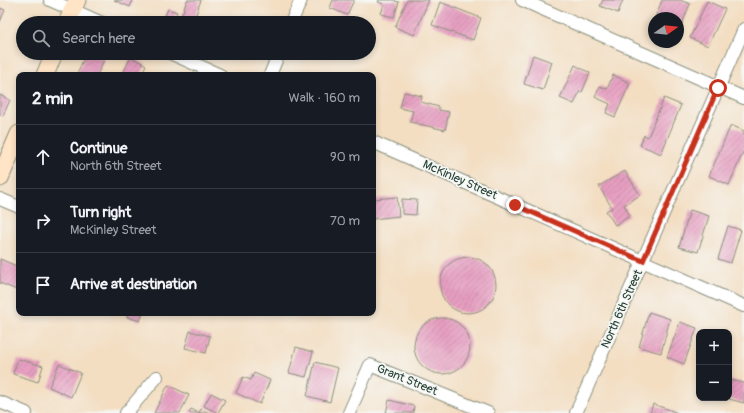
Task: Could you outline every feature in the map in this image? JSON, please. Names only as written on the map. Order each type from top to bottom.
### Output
[{"type":"street","points":[[50,0],[85,16]]},
{"type":"street","points":[[294,16],[301,0]]},
{"type":"street","points":[[522,0],[718,88],[744,98]]},
{"type":"street","name":"North 6th Street","points":[[576,413],[744,29]]},
{"type":"street","points":[[46,72],[51,60]]},
{"type":"street","points":[[186,60],[213,72]]},
{"type":"street","points":[[271,72],[276,60]]},
{"type":"street","points":[[0,178],[16,141]]},
{"type":"street","name":"McKinley Street","points":[[376,143],[744,306]]},
{"type":"street","points":[[0,199],[16,206]]},
{"type":"street","name":"Grant Street","points":[[349,413],[370,365],[488,413]]},
{"type":"street","points":[[126,413],[157,376]]},
{"type":"street","points":[[0,402],[26,413]]},
{"type":"building","points":[[114,0],[133,0],[130,7]]},
{"type":"building","points":[[187,0],[201,0],[195,16],[181,16]]},
{"type":"building","points":[[333,0],[354,0],[347,15],[330,8]]},
{"type":"building","points":[[379,0],[395,0],[399,2],[394,17],[381,14],[384,4],[378,2]]},
{"type":"building","points":[[407,0],[429,0],[414,35],[395,27]]},
{"type":"building","points":[[603,0],[623,0],[618,13],[600,6]]},
{"type":"building","points":[[662,0],[680,0],[690,4],[684,19],[684,12],[657,12]]},
{"type":"building","points":[[707,1],[725,9],[708,46],[690,38]]},
{"type":"building","points":[[440,2],[481,18],[473,40],[432,25]]},
{"type":"building","points":[[0,8],[5,10],[0,22]]},
{"type":"building","points":[[168,9],[177,12],[176,16],[165,16]]},
{"type":"building","points":[[533,55],[552,62],[543,90],[524,84]]},
{"type":"building","points":[[83,60],[104,60],[98,72],[78,72]]},
{"type":"building","points":[[130,60],[137,60],[146,65],[142,72],[124,72]]},
{"type":"building","points":[[575,65],[590,73],[582,92],[580,91],[574,104],[560,98]]},
{"type":"building","points":[[613,75],[630,83],[615,117],[606,113],[610,104],[595,97],[600,86],[607,89]]},
{"type":"building","points":[[404,92],[422,96],[421,102],[439,107],[439,110],[449,112],[445,130],[410,122],[413,111],[400,108]]},
{"type":"building","points":[[0,95],[10,100],[3,116],[0,115]]},
{"type":"building","points":[[664,98],[681,105],[661,154],[640,145],[644,135],[648,137]]},
{"type":"building","points":[[731,125],[744,131],[744,150],[729,185],[709,176]]},
{"type":"building","points":[[625,171],[640,195],[624,205],[630,216],[615,225],[606,211],[612,208],[599,186]]},
{"type":"building","points":[[397,197],[399,216],[376,219],[376,199]]},
{"type":"building","points":[[402,199],[417,200],[416,215],[402,214]]},
{"type":"building","points":[[690,210],[709,216],[698,252],[679,247]]},
{"type":"building","points":[[728,226],[741,230],[731,263],[718,259]]},
{"type":"building","points":[[468,257],[483,262],[491,270],[496,285],[491,300],[483,308],[468,313],[453,308],[445,300],[440,285],[445,270],[453,262]]},
{"type":"building","points":[[0,259],[16,266],[16,290],[0,283]]},
{"type":"building","points":[[649,312],[670,319],[661,353],[639,347]]},
{"type":"building","points":[[127,316],[142,316],[140,321]]},
{"type":"building","points":[[442,318],[457,323],[465,331],[470,346],[465,361],[457,369],[442,374],[427,369],[419,361],[414,346],[419,331],[427,323]]},
{"type":"building","points":[[680,322],[697,328],[684,364],[667,357]]},
{"type":"building","points":[[190,331],[210,336],[206,353],[185,348]]},
{"type":"building","points":[[296,347],[313,352],[306,377],[289,373]]},
{"type":"building","points":[[18,359],[43,366],[38,382],[13,374]]},
{"type":"building","points":[[315,362],[338,368],[330,402],[307,396]]},
{"type":"building","points":[[59,364],[81,373],[71,397],[49,387]]},
{"type":"building","points":[[254,373],[270,380],[260,404],[236,393],[243,377],[251,380]]},
{"type":"building","points":[[732,380],[744,383],[744,403],[732,400]]},
{"type":"building","points":[[168,385],[189,395],[180,413],[154,413]]},
{"type":"building","points":[[211,393],[225,400],[218,413],[204,406]]},
{"type":"building","points":[[389,400],[414,406],[413,413],[386,413]]},
{"type":"building","points":[[653,404],[678,413],[650,413]]},
{"type":"building","points":[[191,409],[199,413],[189,413]]},
{"type":"building","points":[[201,409],[209,413],[199,413]]},
{"type":"route","points":[[515,205],[643,261],[718,88]]}]
